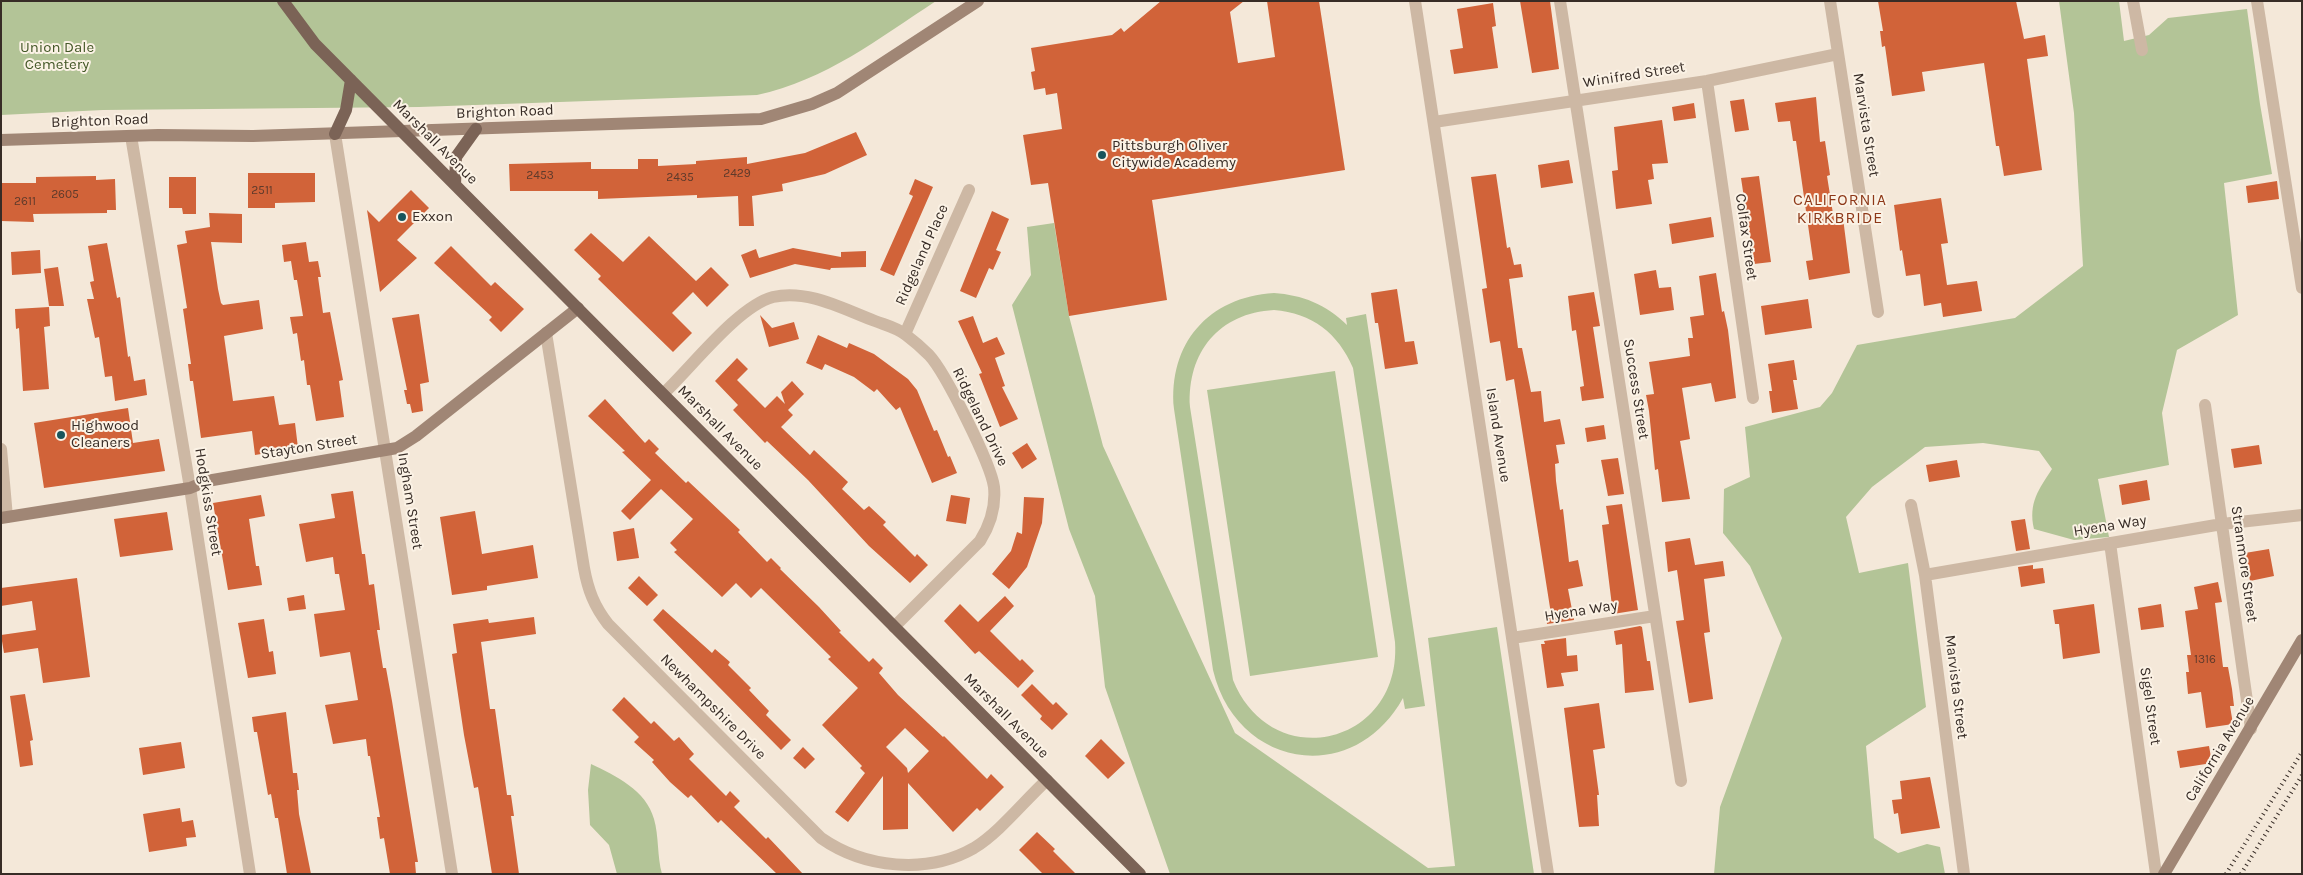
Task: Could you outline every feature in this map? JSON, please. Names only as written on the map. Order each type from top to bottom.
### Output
[{"type":"main road","name":"Marshall Avenue","points":[[283,1],[315,44],[1140,874]]},
{"type":"main road","points":[[335,134],[346,110],[351,80]]},
{"type":"main road","points":[[455,185],[456,157],[476,129]]},
{"type":"street","name":"Brighton Road","points":[[1,140],[131,136],[335,134],[761,119],[788,113],[837,93],[978,1]]},
{"type":"street","name":"Island Avenue","points":[[1415,1],[1548,874]]},
{"type":"street","name":"Success Street","points":[[1560,1],[1681,781]]},
{"type":"street","name":"Marvista Street","points":[[1830,1],[1878,312]]},
{"type":"street","points":[[2133,1],[2142,50]]},
{"type":"street","points":[[2257,1],[2302,288]]},
{"type":"street","name":"Winifred Street","points":[[1434,122],[1707,81],[1838,54]]},
{"type":"street","name":"Colfax Street","points":[[1707,81],[1753,398]]},
{"type":"street","name":"Ingham Street","points":[[335,134],[452,874]]},
{"type":"street","name":"Hodgkiss Street","points":[[131,136],[190,488],[250,874]]},
{"type":"street","name":"Ridgeland Place","points":[[905,334],[969,190]]},
{"type":"street","name":"Ridgeland Drive","points":[[663,394],[743,314],[759,303],[773,297],[791,295],[826,302],[905,334],[930,356],[954,396],[991,477],[994,503],[987,529],[980,541],[894,626]]},
{"type":"street","name":"Stayton Street","points":[[4,517],[190,488],[207,481],[385,451],[411,439],[578,308]]},
{"type":"street","name":"Newhampshire Drive","points":[[546,333],[584,568],[589,593],[594,603],[608,624],[821,838],[835,848],[870,862],[909,866],[945,861],[960,856],[986,839],[1047,780]]},
{"type":"street","name":"Stranmore Street","points":[[2205,405],[2251,729]]},
{"type":"street","points":[[1,449],[4,517]]},
{"type":"street","name":"Marvista Street","points":[[1911,505],[1925,575],[1964,874]]},
{"type":"street","name":"Hyena Way","points":[[1925,575],[2222,524],[2302,514]]},
{"type":"street","name":"Sigel Street","points":[[2110,543],[2156,874]]},
{"type":"street","name":"Hyena Way","points":[[1512,638],[1655,616]]},
{"type":"street","name":"California Avenue","points":[[2164,874],[2302,640]]},
{"type":"green space","name":"Union Dale Cemetery","points":[[1,1],[936,1],[851,57],[829,69],[782,88],[757,95],[419,107],[103,110],[1,115]]},
{"type":"green space","points":[[2059,1],[2119,1],[2124,41],[2149,35],[2168,18],[2247,9],[2272,174],[2224,183],[2238,315],[2177,350],[2162,413],[2169,465],[2098,479],[2109,537],[2074,540],[2034,529],[2032,511],[2036,497],[2052,469],[2039,451],[1983,443],[1925,447],[1872,487],[1846,517],[1859,573],[1908,563],[1926,707],[1866,746],[1874,838],[1898,853],[1927,844],[1940,847],[1945,874],[1714,874],[1720,807],[1782,638],[1750,566],[1723,533],[1724,489],[1750,477],[1745,427],[1820,407],[1832,393],[1857,345],[2015,318],[2083,266],[2074,113]]},
{"type":"green space","points":[[1054,223],[1069,316],[1103,446],[1235,733],[1428,868],[1455,866],[1428,638],[1497,627],[1534,874],[1170,874],[1105,687],[1095,596],[1069,529],[1012,305],[1031,275],[1027,227]]},
{"type":"green space","points":[[1274,293],[1304,298],[1331,311],[1347,325],[1346,318],[1366,314],[1425,706],[1405,709],[1403,698],[1381,727],[1355,745],[1327,755],[1298,754],[1270,746],[1245,728],[1226,703],[1213,670],[1174,409],[1174,386],[1178,364],[1186,345],[1197,328],[1212,314],[1230,304],[1251,296]],"holes":[[[1274,310],[1288,312],[1312,320],[1322,327],[1340,345],[1353,368],[1395,642],[1392,677],[1378,705],[1357,725],[1331,736],[1303,737],[1276,729],[1251,710],[1233,680],[1190,407],[1190,387],[1194,369],[1210,339],[1222,328],[1237,319],[1254,313]]]},
{"type":"green space","points":[[1335,371],[1378,657],[1250,676],[1207,390]]},
{"type":"green space","points":[[591,764],[629,785],[650,809],[656,826],[662,874],[617,874],[609,845],[590,825],[588,790]]},
{"type":"building","name":"Pittsburgh Oliver Citywide Academy","points":[[1161,1],[1244,1],[1230,12],[1238,63],[1275,57],[1267,1],[1319,1],[1345,170],[1152,200],[1167,300],[1069,316],[1048,183],[1031,185],[1023,135],[1062,129],[1057,93],[1046,95],[1045,88],[1034,90],[1031,72],[1035,71],[1031,48],[1112,35],[1121,28],[1124,32]]},
{"type":"building","points":[[1520,1],[1550,1],[1559,69],[1532,73]]},
{"type":"building","points":[[1878,1],[2016,1],[2024,39],[2045,35],[2048,56],[2027,59],[2042,170],[2004,176],[1999,146],[1996,146],[1984,63],[1922,72],[1925,91],[1892,96],[1885,46],[1882,47],[1880,31],[1883,31]]},
{"type":"building","points":[[1493,3],[1496,26],[1492,27],[1498,68],[1454,74],[1450,50],[1463,48],[1457,9]]},
{"type":"building","points":[[1816,97],[1820,142],[1825,141],[1830,175],[1827,176],[1834,220],[1843,218],[1850,273],[1809,280],[1806,261],[1813,260],[1796,141],[1793,141],[1790,121],[1778,122],[1775,103]]},
{"type":"building","points":[[1744,99],[1749,130],[1735,132],[1730,101]]},
{"type":"building","points":[[1694,103],[1696,118],[1674,121],[1672,107]]},
{"type":"building","points":[[1662,120],[1668,163],[1652,164],[1654,179],[1648,180],[1652,204],[1616,209],[1612,171],[1618,170],[1614,127]]},
{"type":"building","points":[[856,132],[867,155],[825,174],[782,184],[783,191],[752,196],[754,226],[739,226],[738,196],[697,198],[697,195],[598,199],[598,191],[510,191],[509,164],[591,162],[591,169],[638,169],[638,159],[658,159],[658,166],[696,164],[696,161],[747,157],[747,164],[805,153]]},
{"type":"building","points":[[1569,160],[1573,183],[1541,188],[1538,165]]},
{"type":"building","points":[[248,173],[315,173],[315,202],[275,203],[275,208],[248,208]]},
{"type":"building","points":[[1496,174],[1507,248],[1510,247],[1514,265],[1521,264],[1523,277],[1509,279],[1518,348],[1522,348],[1531,392],[1541,391],[1544,422],[1560,419],[1565,444],[1556,445],[1559,463],[1555,464],[1556,481],[1560,510],[1563,509],[1569,562],[1578,560],[1583,586],[1568,589],[1574,620],[1547,624],[1546,615],[1551,614],[1514,379],[1506,381],[1500,341],[1490,343],[1482,289],[1487,288],[1471,177]]},
{"type":"building","points":[[96,176],[96,180],[115,179],[116,210],[107,210],[107,213],[33,214],[34,222],[1,221],[1,183],[36,183],[36,177]]},
{"type":"building","points":[[1759,176],[1771,262],[1754,264],[1741,178]]},
{"type":"building","points":[[169,177],[196,177],[196,214],[183,214],[182,208],[169,208]]},
{"type":"building","points":[[915,179],[933,187],[894,276],[880,270],[913,196],[909,194]]},
{"type":"building","points":[[2277,181],[2279,199],[2248,203],[2246,186]]},
{"type":"building","points":[[411,190],[429,208],[397,240],[417,258],[380,292],[367,210],[379,222]]},
{"type":"building","points":[[1941,198],[1948,243],[1941,244],[1947,285],[1977,281],[1982,311],[1943,317],[1941,303],[1924,306],[1920,274],[1906,276],[1902,250],[1900,251],[1894,205]]},
{"type":"building","points":[[992,211],[1009,219],[996,250],[1001,252],[993,270],[989,268],[976,298],[960,291]]},
{"type":"building","points":[[209,213],[242,214],[242,243],[211,242],[218,289],[223,305],[259,300],[263,329],[224,336],[233,401],[274,396],[279,425],[295,423],[298,448],[255,455],[252,431],[201,438],[193,381],[190,381],[188,364],[191,364],[183,309],[187,308],[177,245],[187,243],[185,231],[210,227]]},
{"type":"building","points":[[1711,217],[1714,237],[1672,244],[1669,224]]},
{"type":"building","points":[[591,233],[623,262],[649,236],[696,281],[711,267],[729,285],[707,307],[693,292],[672,313],[692,333],[673,352],[598,279],[601,276],[574,250]]},
{"type":"building","points":[[306,242],[309,262],[318,261],[321,277],[318,277],[323,313],[330,312],[343,380],[339,381],[344,417],[316,421],[310,385],[307,385],[304,360],[301,361],[297,333],[293,334],[290,317],[303,316],[297,280],[294,280],[291,261],[284,262],[282,245]]},
{"type":"building","points":[[107,243],[117,298],[120,297],[128,357],[130,356],[134,381],[145,379],[147,395],[115,401],[112,376],[105,377],[99,337],[95,338],[87,299],[94,299],[90,282],[94,281],[88,246]]},
{"type":"building","points":[[451,246],[491,286],[495,282],[524,309],[501,332],[489,320],[492,317],[434,263]]},
{"type":"building","points":[[793,248],[841,257],[841,252],[866,251],[866,267],[831,268],[830,270],[795,264],[750,278],[741,255],[756,249],[759,258]]},
{"type":"building","points":[[40,250],[41,273],[12,275],[11,252]]},
{"type":"building","points":[[58,267],[64,306],[49,306],[44,269]]},
{"type":"building","points":[[1656,270],[1659,288],[1671,287],[1674,310],[1640,315],[1634,274]]},
{"type":"building","points":[[1716,273],[1722,312],[1724,311],[1728,330],[1736,398],[1715,402],[1711,383],[1682,388],[1690,439],[1680,441],[1690,499],[1662,502],[1658,469],[1655,470],[1646,395],[1654,394],[1649,362],[1690,356],[1688,338],[1693,338],[1690,317],[1704,315],[1699,276]]},
{"type":"building","points":[[1397,289],[1405,342],[1414,341],[1418,364],[1385,369],[1378,323],[1375,323],[1371,293]]},
{"type":"building","points":[[1594,292],[1600,326],[1593,327],[1604,398],[1582,401],[1580,387],[1584,386],[1576,330],[1572,331],[1568,296]]},
{"type":"building","points":[[1808,299],[1812,328],[1765,335],[1761,306]]},
{"type":"building","points":[[49,307],[50,326],[44,327],[49,389],[23,391],[19,328],[16,329],[15,309]]},
{"type":"building","points":[[419,314],[429,382],[420,384],[423,411],[412,413],[410,404],[407,404],[404,390],[407,390],[392,318]]},
{"type":"building","points":[[760,315],[772,328],[794,322],[799,339],[769,347]]},
{"type":"building","points":[[973,316],[983,343],[997,337],[1005,354],[995,358],[1005,386],[1002,387],[1018,419],[1000,427],[979,374],[982,373],[958,321]]},
{"type":"building","points":[[818,335],[847,348],[849,343],[874,354],[908,379],[917,390],[934,431],[937,430],[957,473],[932,483],[900,407],[896,410],[877,389],[874,392],[854,377],[825,364],[822,370],[806,363]]},
{"type":"building","points":[[737,358],[748,369],[737,380],[765,408],[777,396],[785,404],[781,392],[792,381],[804,394],[788,410],[793,415],[781,427],[810,455],[814,450],[848,482],[842,489],[864,510],[869,506],[886,522],[883,525],[915,557],[917,554],[928,565],[910,583],[869,546],[808,480],[767,441],[765,443],[733,410],[738,405],[715,381]]},
{"type":"building","points":[[1794,360],[1797,380],[1793,380],[1798,409],[1772,413],[1769,391],[1772,391],[1768,364]]},
{"type":"building","points":[[605,399],[645,443],[649,439],[659,449],[655,453],[740,530],[738,532],[767,562],[771,558],[869,662],[873,658],[883,668],[879,673],[898,695],[944,736],[987,779],[991,774],[1004,787],[980,811],[977,808],[953,832],[908,783],[908,829],[883,830],[883,776],[848,822],[835,812],[865,773],[860,768],[862,766],[822,725],[858,688],[828,659],[831,657],[761,588],[751,598],[736,583],[722,597],[674,552],[677,550],[670,543],[693,519],[661,489],[630,520],[621,511],[651,480],[622,452],[625,451],[588,416]],"holes":[[[905,728],[929,751],[908,773],[907,768],[886,747]]]},
{"type":"building","points":[[128,408],[133,443],[159,439],[165,471],[44,488],[34,423]]},
{"type":"building","points":[[1604,425],[1606,439],[1587,442],[1585,428]]},
{"type":"building","points":[[1027,443],[1037,459],[1022,469],[1012,453]]},
{"type":"building","points":[[2259,445],[2262,464],[2234,468],[2231,449]]},
{"type":"building","points":[[1618,458],[1624,494],[1608,496],[1601,460]]},
{"type":"building","points":[[1957,460],[1960,477],[1929,482],[1926,465]]},
{"type":"building","points":[[2147,480],[2150,500],[2122,505],[2119,485]]},
{"type":"building","points":[[353,491],[362,554],[365,554],[369,585],[374,584],[380,630],[377,630],[383,668],[386,668],[392,701],[418,862],[415,862],[416,874],[390,874],[384,838],[380,839],[377,817],[380,817],[366,739],[333,744],[325,705],[358,700],[350,652],[320,657],[314,614],[345,610],[339,574],[335,574],[333,557],[306,562],[299,524],[335,518],[331,494]]},
{"type":"building","points":[[261,495],[265,516],[249,519],[256,566],[259,566],[262,585],[228,590],[213,503]]},
{"type":"building","points":[[951,495],[970,498],[966,524],[946,521]]},
{"type":"building","points":[[1024,497],[1044,498],[1042,523],[1027,567],[1009,589],[992,574],[1011,551],[1017,532],[1022,534]]},
{"type":"building","points":[[1622,504],[1638,610],[1613,614],[1602,525],[1609,524],[1606,506]]},
{"type":"building","points":[[475,511],[482,554],[533,545],[538,578],[487,586],[487,590],[452,595],[440,517]]},
{"type":"building","points":[[167,512],[173,550],[120,557],[114,519]]},
{"type":"building","points":[[2025,519],[2030,549],[2016,551],[2011,521]]},
{"type":"building","points":[[634,528],[639,558],[617,561],[613,532]]},
{"type":"building","points":[[1690,538],[1695,565],[1723,561],[1725,576],[1704,579],[1710,632],[1704,633],[1713,699],[1689,703],[1676,621],[1684,620],[1677,570],[1668,572],[1665,542]]},
{"type":"building","points":[[2269,549],[2274,576],[2250,581],[2245,553]]},
{"type":"building","points":[[2033,565],[2033,569],[2043,568],[2045,583],[2021,587],[2018,567]]},
{"type":"building","points":[[639,576],[658,595],[647,606],[628,588]]},
{"type":"building","points":[[77,578],[90,677],[43,683],[38,648],[4,653],[1,635],[36,630],[32,601],[1,606],[1,588]]},
{"type":"building","points":[[2218,582],[2222,602],[2215,603],[2223,667],[2228,667],[2232,689],[2234,706],[2230,706],[2233,724],[2206,728],[2201,692],[2188,694],[2186,672],[2189,672],[2187,655],[2191,655],[2185,611],[2198,609],[2194,587]]},
{"type":"building","points":[[304,595],[306,609],[289,611],[287,598]]},
{"type":"building","points":[[1005,596],[1014,606],[990,631],[1020,661],[1022,659],[1034,671],[1018,688],[979,651],[975,654],[944,621],[960,604],[978,622]]},
{"type":"building","points":[[2094,604],[2100,653],[2063,659],[2059,624],[2055,624],[2053,610]]},
{"type":"building","points":[[2161,604],[2164,627],[2141,630],[2138,608]]},
{"type":"building","points":[[663,609],[712,653],[715,649],[730,662],[728,665],[751,688],[749,690],[769,711],[766,715],[791,740],[781,750],[653,620]]},
{"type":"building","points":[[534,617],[536,634],[481,642],[490,709],[495,709],[507,795],[511,795],[514,816],[511,816],[519,874],[492,874],[478,787],[474,788],[464,735],[452,654],[457,653],[453,624],[488,619],[489,623]]},
{"type":"building","points":[[264,619],[269,652],[273,651],[276,674],[248,678],[238,623]]},
{"type":"building","points":[[1642,627],[1647,661],[1650,661],[1654,690],[1625,693],[1622,644],[1616,645],[1614,631]]},
{"type":"building","points":[[1566,638],[1567,656],[1577,655],[1578,671],[1561,673],[1564,686],[1547,688],[1541,644],[1545,644],[1544,641]]},
{"type":"building","points":[[1032,684],[1053,705],[1056,702],[1068,714],[1052,730],[1040,719],[1042,716],[1021,695]]},
{"type":"building","points":[[25,694],[33,740],[30,741],[33,765],[20,767],[10,696]]},
{"type":"building","points":[[624,697],[651,724],[654,721],[674,741],[679,737],[694,754],[689,759],[726,796],[730,791],[740,801],[734,807],[766,839],[768,837],[803,874],[777,874],[721,820],[718,823],[691,795],[688,798],[670,782],[652,762],[654,760],[634,742],[639,737],[612,710]]},
{"type":"building","points":[[1599,703],[1605,748],[1593,750],[1599,795],[1597,795],[1599,826],[1579,827],[1564,708]]},
{"type":"building","points":[[286,712],[293,773],[297,773],[299,814],[311,874],[287,874],[278,818],[275,818],[271,794],[268,795],[257,732],[254,732],[252,717]]},
{"type":"building","points":[[1101,739],[1125,763],[1108,779],[1085,756]]},
{"type":"building","points":[[181,742],[185,768],[143,775],[139,748]]},
{"type":"building","points":[[2209,746],[2212,763],[2180,768],[2177,751]]},
{"type":"building","points":[[803,747],[815,759],[805,769],[793,758]]},
{"type":"building","points":[[1930,777],[1940,828],[1901,834],[1898,813],[1894,814],[1892,800],[1902,799],[1900,781]]},
{"type":"building","points":[[180,808],[182,822],[193,820],[196,837],[186,838],[187,846],[149,852],[143,814]]},
{"type":"building","points":[[1037,832],[1055,849],[1053,851],[1076,874],[1043,874],[1019,850]]},
{"type":"railway","points":[[2226,874],[2302,752]]},
{"type":"railway","points":[[2241,874],[2302,775]]},
{"type":"place","name":"Pittsburgh Oliver Citywide Academy","points":[[1102,155]]},
{"type":"place","name":"Exxon","points":[[402,217]]},
{"type":"place","name":"Highwood Cleaners","points":[[61,435]]},
{"type":"district","name":"CALIFORNIA KIRKBRIDE","points":[[1840,209]]}]
